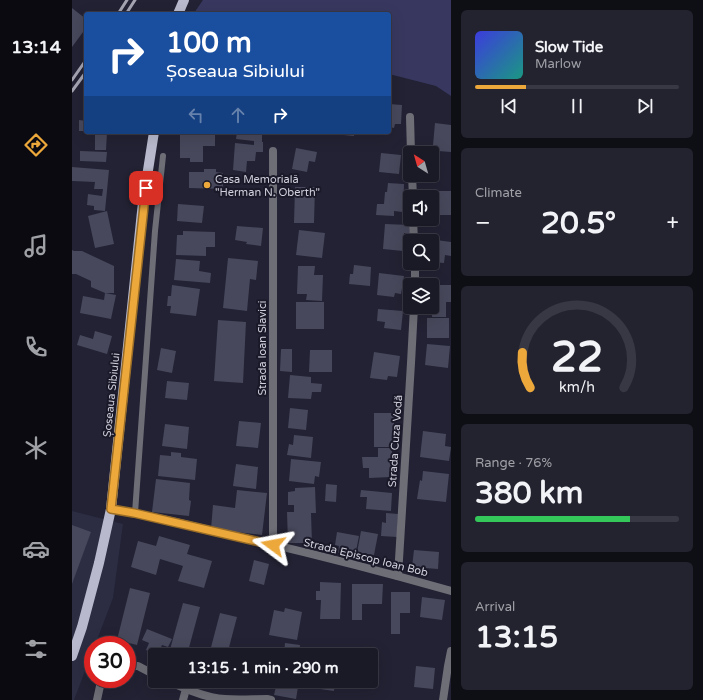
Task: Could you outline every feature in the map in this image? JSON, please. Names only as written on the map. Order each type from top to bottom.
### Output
[{"type":"main road","points":[[179,12],[184,0]]},
{"type":"main road","name":"Șoseaua Sibiului","points":[[72,656],[82,627],[99,563],[111,509],[143,202],[154,134]]},
{"type":"street","points":[[410,117],[411,146]]},
{"type":"street","name":"Strada Ioan Slavici","points":[[272,151],[274,231],[272,336],[273,545]]},
{"type":"street","name":"Strada Cuza Vodă","points":[[398,576],[414,314]]},
{"type":"street","name":"Strada Episcop Ioan Bob","points":[[111,509],[273,545],[398,576],[451,591]]},
{"type":"street","points":[[443,700],[451,652]]},
{"type":"street","points":[[136,666],[148,671]]},
{"type":"street","points":[[97,700],[100,688]]},
{"type":"street","points":[[183,700],[186,689],[225,699],[270,700]]},
{"type":"lane","points":[[134,513],[154,231],[163,156]]},
{"type":"shaded area","points":[[203,0],[451,0],[451,96],[436,86],[391,75],[391,12],[195,12]]},
{"type":"shaded area","points":[[72,511],[123,524],[113,598],[98,636],[84,636],[84,674],[74,700],[72,700]]},
{"type":"building","points":[[72,8],[84,17],[84,31],[72,47]]},
{"type":"building","points":[[391,104],[402,105],[401,124],[395,124],[394,128],[391,127]]},
{"type":"building","points":[[79,120],[84,121],[84,131],[79,131]]},
{"type":"building","points":[[435,123],[451,125],[451,152],[439,151],[439,146],[433,145]]},
{"type":"building","points":[[107,134],[106,150],[95,150],[95,135],[87,135]]},
{"type":"building","points":[[180,134],[215,134],[215,146],[203,146],[203,162],[190,162],[190,158],[180,158]]},
{"type":"building","points":[[237,134],[262,134],[263,152],[256,152],[255,161],[247,161],[246,172],[233,170],[235,143],[254,145],[254,141],[236,139]]},
{"type":"building","points":[[333,134],[354,134],[354,136]]},
{"type":"building","points":[[296,148],[317,152],[315,162],[309,161],[307,172],[292,169]]},
{"type":"building","points":[[80,151],[107,152],[106,162],[80,161]]},
{"type":"building","points":[[381,153],[401,155],[399,174],[379,172]]},
{"type":"building","points":[[72,167],[109,170],[105,211],[94,210],[94,206],[87,205],[88,194],[102,196],[103,189],[94,189],[95,182],[72,181]]},
{"type":"building","points":[[204,169],[216,169],[216,172],[223,173],[223,189],[189,188],[189,172],[204,172]]},
{"type":"building","points":[[388,183],[404,184],[403,212],[394,211],[394,216],[376,215],[377,204],[384,204],[385,192],[387,192]]},
{"type":"building","points":[[295,187],[315,187],[314,223],[294,223]]},
{"type":"building","points":[[439,191],[451,191],[451,215],[439,215]]},
{"type":"building","points":[[178,204],[204,206],[202,223],[177,221]]},
{"type":"building","points":[[107,211],[114,244],[95,248],[88,216]]},
{"type":"building","points":[[385,224],[410,226],[410,233],[403,234],[403,251],[383,249]]},
{"type":"building","points":[[237,226],[263,228],[261,246],[246,244],[247,242],[235,240]]},
{"type":"building","points":[[299,230],[325,233],[322,258],[296,255]]},
{"type":"building","points":[[183,231],[215,232],[215,247],[206,247],[206,256],[176,255],[177,235],[183,235]]},
{"type":"building","points":[[439,240],[451,242],[451,256],[445,255],[444,263],[439,263]]},
{"type":"building","points":[[72,250],[82,251],[114,266],[114,293],[105,293],[91,287],[91,281],[76,274],[72,274]]},
{"type":"building","points":[[228,258],[258,261],[256,280],[250,279],[247,311],[223,308]]},
{"type":"building","points":[[176,259],[200,261],[199,271],[211,273],[210,283],[174,280]]},
{"type":"building","points":[[354,265],[371,267],[370,286],[349,284],[350,274],[353,274]]},
{"type":"building","points":[[298,266],[315,266],[314,275],[323,275],[322,301],[306,300],[307,294],[297,294]]},
{"type":"building","points":[[379,273],[404,276],[401,294],[395,293],[394,297],[377,295]]},
{"type":"building","points":[[172,285],[200,289],[196,316],[170,313],[171,306],[167,306],[168,296],[171,296]]},
{"type":"building","points":[[439,285],[451,285],[451,302],[446,302],[446,317],[432,317],[432,314],[439,314]]},
{"type":"building","points":[[105,293],[116,295],[111,319],[80,313],[83,296],[104,300]]},
{"type":"building","points":[[296,302],[324,302],[324,329],[296,329]]},
{"type":"building","points":[[378,309],[403,311],[401,330],[384,328],[385,322],[377,321]]},
{"type":"building","points":[[427,318],[449,318],[449,338],[427,338]]},
{"type":"building","points":[[218,320],[246,322],[243,383],[214,381]]},
{"type":"building","points":[[95,331],[112,336],[107,354],[77,345],[80,335],[93,339]]},
{"type":"building","points":[[427,344],[450,346],[448,368],[425,365]]},
{"type":"building","points":[[161,348],[176,351],[172,373],[157,370]]},
{"type":"building","points":[[281,349],[292,349],[292,372],[280,371]]},
{"type":"building","points":[[310,350],[332,350],[332,372],[309,372]]},
{"type":"building","points":[[374,352],[400,356],[397,377],[388,376],[387,380],[370,378]]},
{"type":"building","points":[[290,375],[311,377],[311,383],[322,384],[321,392],[312,392],[311,399],[288,398]]},
{"type":"building","points":[[167,381],[189,383],[187,400],[165,398]]},
{"type":"building","points":[[290,408],[308,410],[306,430],[288,428]]},
{"type":"building","points":[[374,413],[394,413],[394,447],[374,447]]},
{"type":"building","points":[[239,421],[261,423],[258,448],[236,446]]},
{"type":"building","points":[[165,424],[189,427],[187,449],[162,446]]},
{"type":"building","points":[[423,431],[446,434],[445,446],[451,447],[449,461],[420,457]]},
{"type":"building","points":[[294,435],[313,437],[311,458],[287,455],[289,444],[293,445]]},
{"type":"building","points":[[378,448],[392,448],[392,477],[369,478],[369,468],[363,468],[362,457],[378,457]]},
{"type":"building","points":[[171,452],[181,453],[181,457],[197,459],[195,480],[158,476],[160,455],[171,456]]},
{"type":"building","points":[[291,459],[321,462],[319,477],[315,476],[314,484],[289,481]]},
{"type":"building","points":[[236,464],[258,467],[256,489],[233,486]]},
{"type":"building","points":[[423,471],[449,474],[446,502],[417,499]]},
{"type":"building","points":[[156,479],[190,483],[189,500],[191,501],[189,516],[152,512]]},
{"type":"building","points":[[326,484],[337,485],[336,502],[325,501]]},
{"type":"building","points":[[315,487],[316,513],[311,513],[312,543],[288,543],[287,512],[294,512],[294,505],[288,505],[288,492],[295,491],[295,488]]},
{"type":"building","points":[[237,490],[267,493],[262,535],[211,529],[213,505],[235,508]]},
{"type":"building","points":[[361,490],[392,493],[391,511],[366,509],[367,497],[360,497]]},
{"type":"building","points":[[386,513],[398,514],[397,537],[381,536],[382,522],[386,523]]},
{"type":"building","points":[[72,525],[91,532],[72,584]]},
{"type":"building","points":[[361,531],[378,534],[374,555],[357,553]]},
{"type":"building","points":[[337,532],[359,536],[355,556],[338,553],[339,546],[335,545]]},
{"type":"building","points":[[159,536],[190,545],[187,554],[212,561],[204,588],[178,581],[183,566],[160,559],[156,575],[131,567],[138,541],[156,546]]},
{"type":"building","points":[[414,550],[439,552],[438,569],[412,567]]},
{"type":"building","points":[[254,560],[269,564],[264,585],[249,581]]},
{"type":"building","points":[[320,582],[341,583],[340,619],[320,619],[321,600],[316,600],[316,591],[320,591]]},
{"type":"building","points":[[352,584],[383,584],[382,604],[362,604],[362,620],[352,620]]},
{"type":"building","points":[[130,588],[150,593],[137,645],[136,636],[118,636]]},
{"type":"building","points":[[391,592],[410,592],[410,613],[400,613],[400,634],[391,634]]},
{"type":"building","points":[[422,597],[445,600],[442,620],[420,617]]},
{"type":"building","points":[[183,603],[200,607],[189,648],[170,648]]},
{"type":"building","points":[[285,608],[302,612],[297,640],[269,635],[274,610],[284,612]]},
{"type":"building","points":[[220,613],[237,617],[229,648],[211,648]]},
{"type":"building","points":[[147,629],[172,639],[168,647],[162,645],[161,648],[148,648],[148,651],[146,650],[149,643],[142,640]]},
{"type":"building","points":[[285,643],[300,645],[300,648],[285,648]]},
{"type":"building","points":[[416,666],[435,668],[433,689],[414,687]]},
{"type":"building","points":[[276,688],[298,688],[296,699],[274,695]]},
{"type":"building","points":[[313,688],[334,688],[334,691]]},
{"type":"railway","points":[[119,12],[127,0]]},
{"type":"railway","points":[[127,12],[135,0]]},
{"type":"railway","points":[[72,80],[84,63]]},
{"type":"railway","points":[[72,91],[84,75]]},
{"type":"place","name":"Casa Memorială \"Herman N. Oberth\"","points":[[207,185]]},
{"type":"route","points":[[146,188],[143,202],[111,509],[273,545]]}]
